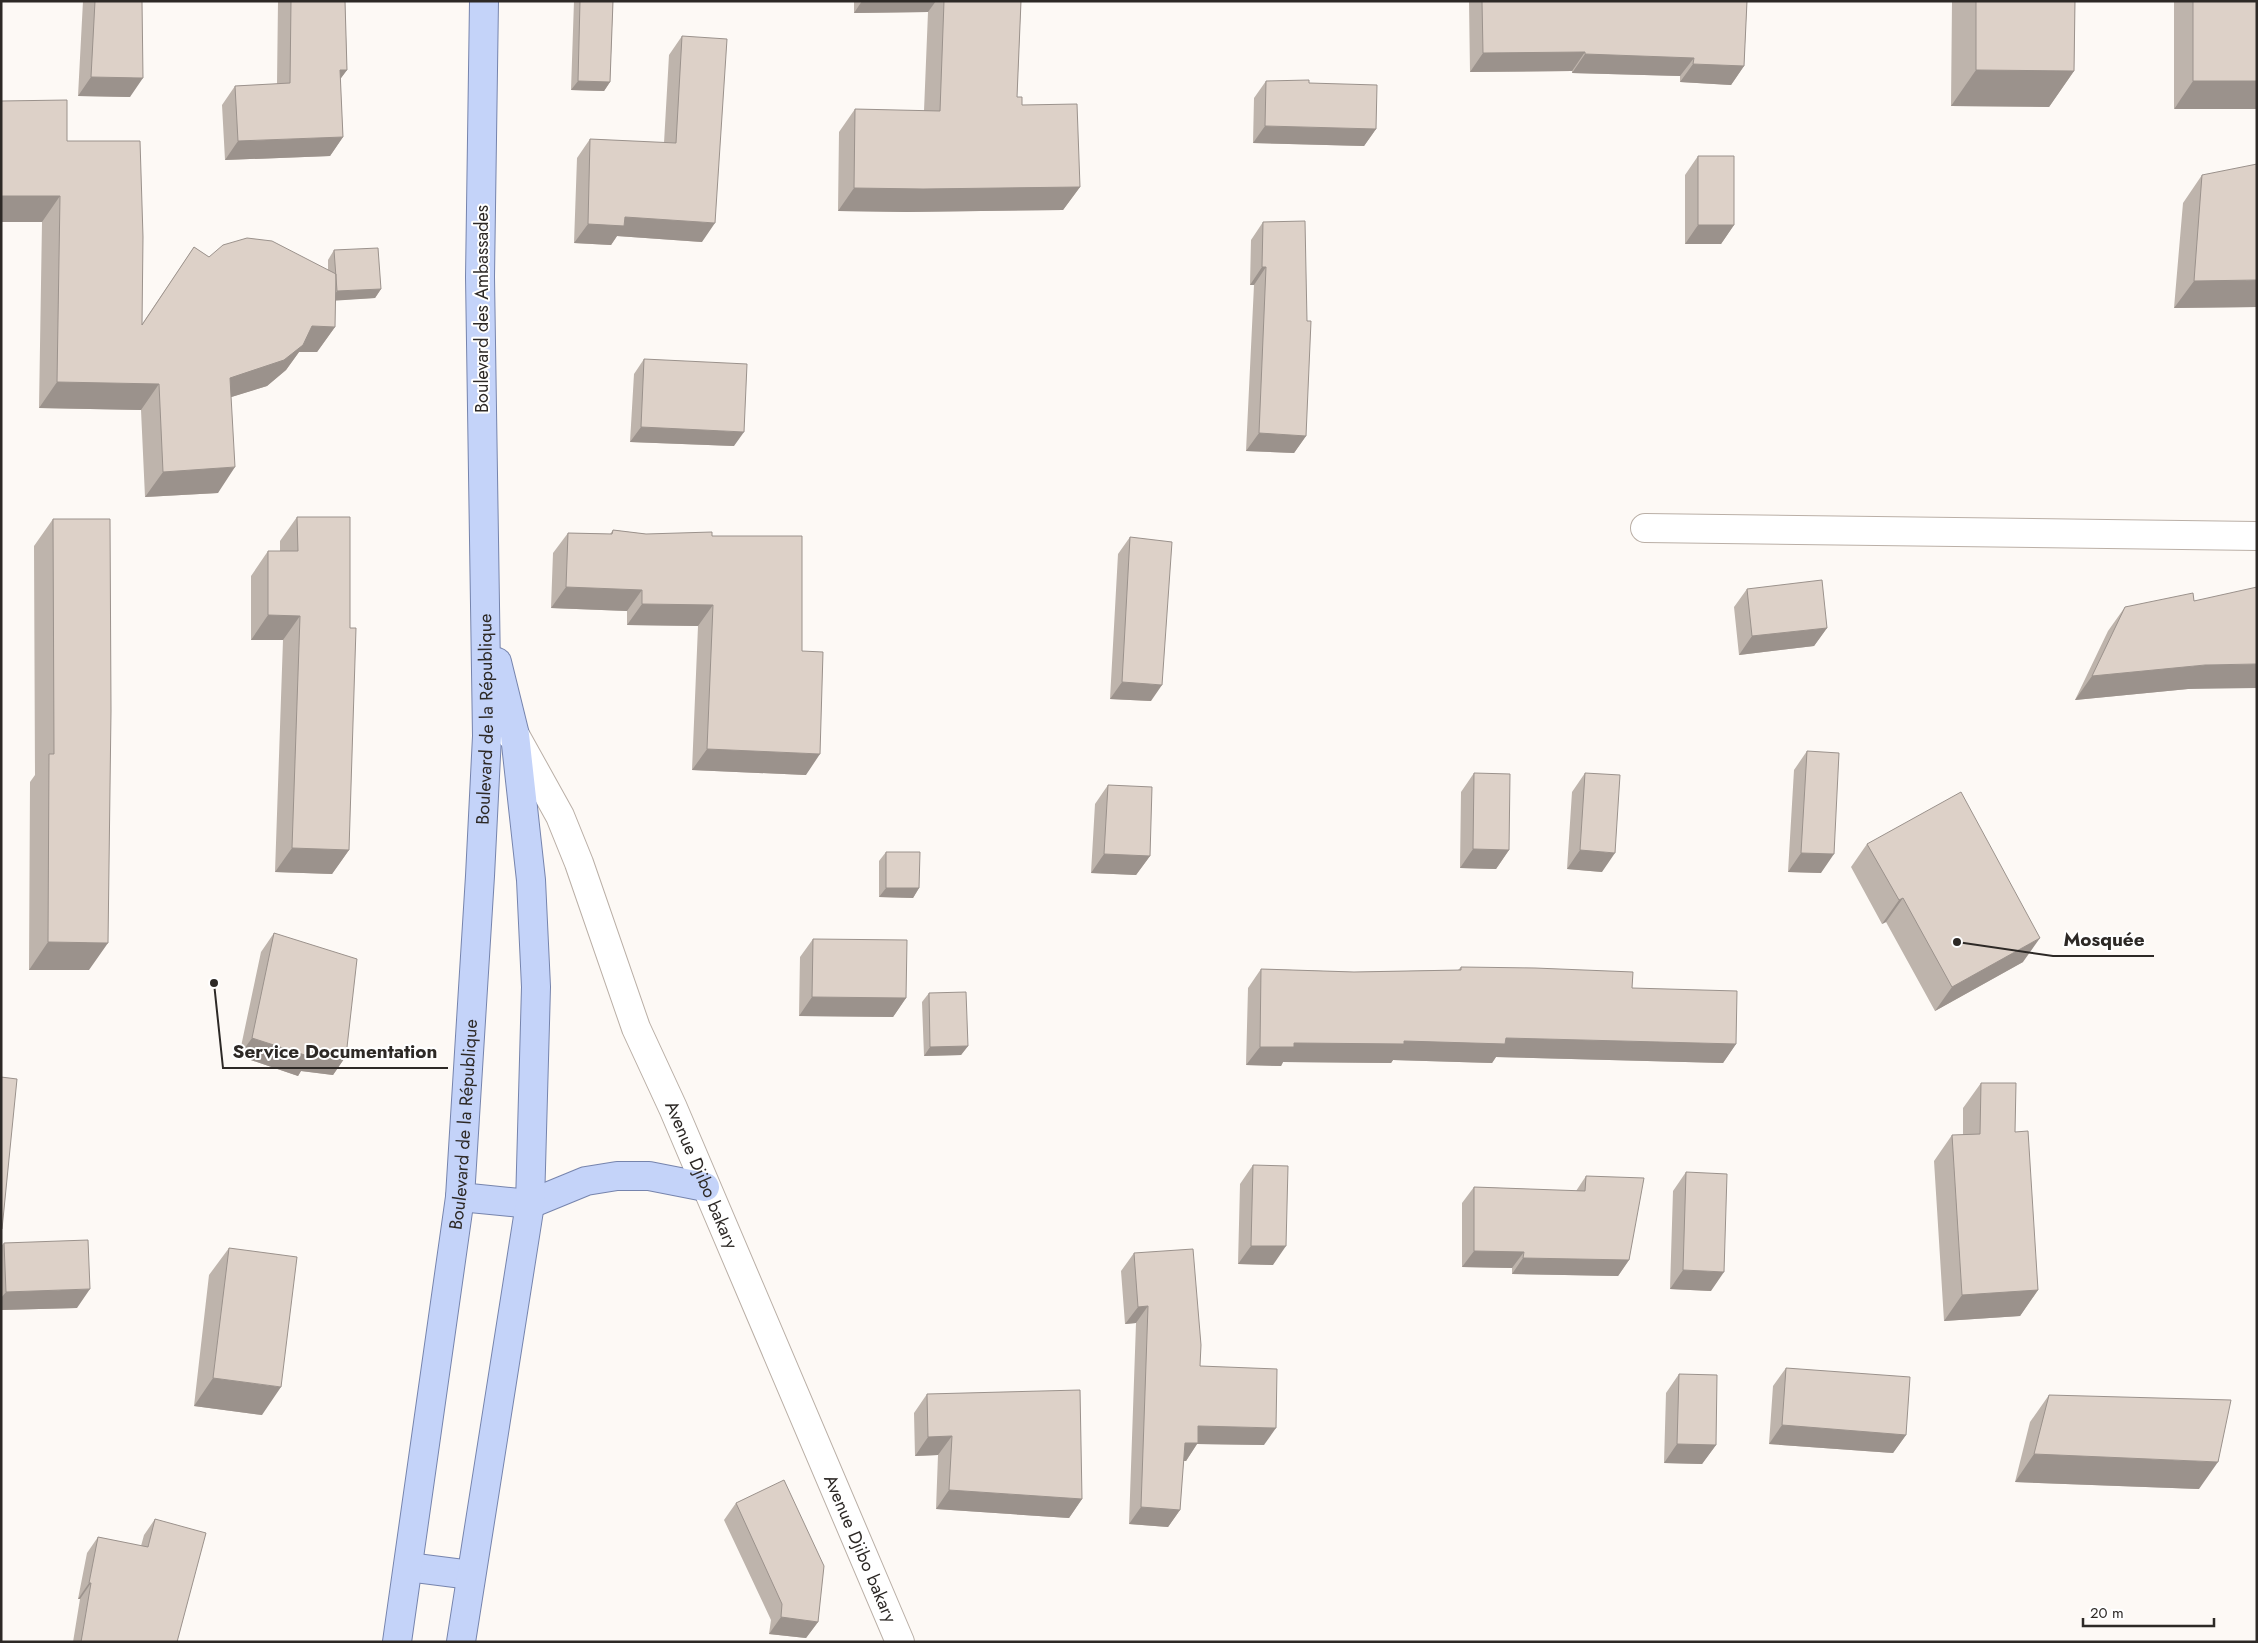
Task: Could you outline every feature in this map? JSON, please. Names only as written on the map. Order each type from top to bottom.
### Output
[{"type":"main road","name":"Boulevard des Ambassades","points":[[484,1],[480,277],[485,617]]},
{"type":"main road","name":"Boulevard de la République","points":[[461,1642],[530,1204],[536,987],[531,880],[515,736],[485,617]]},
{"type":"main road","name":"Boulevard de la République","points":[[397,1642],[460,1197],[487,736],[485,617]]},
{"type":"main road","points":[[460,1197],[530,1204],[586,1181],[617,1176],[650,1176],[705,1187]]},
{"type":"main road","points":[[408,1567],[471,1575]]},
{"type":"street","points":[[1645,528],[2257,536]]},
{"type":"street","points":[[487,736],[515,736]]},
{"type":"street","name":"Avenue Djibo bakary","points":[[515,736],[560,816],[579,863],[636,1028],[673,1108],[900,1642]]},
{"type":"building","points":[[95,1],[142,1],[143,78],[91,77]]},
{"type":"building","points":[[291,1],[345,1],[347,70],[340,70],[343,137],[238,141],[235,86],[290,83]]},
{"type":"building","points":[[580,1],[613,1],[610,82],[578,81]]},
{"type":"building","points":[[944,1],[1021,1],[1017,97],[1022,97],[1022,105],[1077,104],[1080,187],[854,188],[855,109],[940,111]]},
{"type":"building","points":[[1482,1],[1747,1],[1744,66],[1693,64],[1694,58],[1585,54],[1585,52],[1483,53]]},
{"type":"building","points":[[1976,1],[2075,1],[2074,71],[1976,70]]},
{"type":"building","points":[[2193,1],[2257,1],[2257,81],[2193,81]]},
{"type":"building","points":[[682,36],[727,39],[715,223],[625,217],[624,226],[588,224],[590,139],[676,143]]},
{"type":"building","points":[[1309,80],[1309,83],[1377,85],[1376,129],[1265,126],[1266,81]]},
{"type":"building","points":[[67,100],[67,141],[140,141],[143,237],[142,325],[194,247],[209,257],[223,245],[247,238],[272,241],[336,274],[335,327],[312,326],[303,345],[284,360],[230,378],[235,467],[163,472],[159,384],[57,382],[60,196],[1,196],[1,101]]},
{"type":"building","points":[[1698,156],[1734,156],[1734,225],[1698,225]]},
{"type":"building","points":[[2257,164],[2257,280],[2194,281],[2202,175]]},
{"type":"building","points":[[1305,221],[1307,321],[1311,321],[1306,436],[1259,433],[1266,267],[1262,267],[1263,222]]},
{"type":"building","points":[[378,248],[381,289],[337,291],[334,250]]},
{"type":"building","points":[[644,359],[747,364],[744,432],[641,427]]},
{"type":"building","points":[[297,517],[350,517],[350,628],[356,628],[349,850],[292,848],[300,616],[268,615],[268,551],[298,551]]},
{"type":"building","points":[[53,519],[110,519],[111,711],[108,943],[48,942],[49,754],[54,754]]},
{"type":"building","points":[[613,530],[646,534],[712,532],[712,536],[802,536],[802,651],[823,652],[820,754],[707,749],[713,605],[642,604],[642,590],[566,587],[568,533],[612,534]]},
{"type":"building","points":[[1130,537],[1172,542],[1162,685],[1122,682]]},
{"type":"building","points":[[1822,580],[1827,628],[1752,636],[1747,589]]},
{"type":"building","points":[[2257,587],[2257,664],[2205,665],[2092,676],[2125,607],[2193,593],[2194,601]]},
{"type":"building","points":[[1807,751],[1839,753],[1834,854],[1801,853]]},
{"type":"building","points":[[1474,773],[1510,774],[1509,850],[1473,849]]},
{"type":"building","points":[[1585,773],[1620,775],[1615,853],[1580,850]]},
{"type":"building","points":[[1108,785],[1152,787],[1150,856],[1104,854]]},
{"type":"building","points":[[1961,792],[2040,938],[1952,987],[1903,898],[1899,900],[1867,844]]},
{"type":"building","points":[[886,852],[920,852],[919,888],[886,888]]},
{"type":"building","points":[[274,933],[357,959],[346,1056],[312,1052],[311,1057],[252,1038]]},
{"type":"building","points":[[813,939],[907,940],[906,998],[812,997]]},
{"type":"building","points":[[1461,967],[1633,972],[1632,988],[1737,991],[1736,1044],[1506,1038],[1505,1044],[1404,1041],[1404,1044],[1294,1043],[1294,1047],[1260,1047],[1261,969],[1354,972],[1461,970]]},
{"type":"building","points":[[966,992],[968,1046],[930,1047],[929,993]]},
{"type":"building","points":[[1,1077],[17,1079],[2,1229],[1,1229]]},
{"type":"building","points":[[1981,1083],[2016,1083],[2015,1132],[2028,1131],[2038,1290],[1962,1295],[1952,1135],[1980,1134]]},
{"type":"building","points":[[1253,1165],[1288,1166],[1286,1246],[1251,1246]]},
{"type":"building","points":[[1686,1172],[1727,1174],[1724,1272],[1683,1270]]},
{"type":"building","points":[[1586,1176],[1644,1178],[1629,1260],[1523,1258],[1524,1252],[1474,1251],[1474,1187],[1585,1191]]},
{"type":"building","points":[[88,1240],[90,1289],[6,1292],[4,1243]]},
{"type":"building","points":[[229,1248],[297,1257],[281,1387],[213,1378]]},
{"type":"building","points":[[1193,1249],[1201,1345],[1200,1366],[1277,1369],[1276,1428],[1198,1426],[1198,1443],[1185,1443],[1180,1510],[1141,1507],[1148,1306],[1138,1307],[1134,1253]]},
{"type":"building","points":[[1786,1368],[1910,1377],[1906,1435],[1782,1425]]},
{"type":"building","points":[[1679,1374],[1717,1375],[1716,1445],[1677,1444]]},
{"type":"building","points":[[1080,1390],[1082,1499],[949,1490],[952,1436],[928,1437],[927,1394]]},
{"type":"building","points":[[2049,1395],[2231,1400],[2218,1462],[2034,1454]]},
{"type":"building","points":[[784,1480],[824,1566],[818,1622],[781,1617],[782,1604],[736,1503]]},
{"type":"building","points":[[155,1519],[206,1533],[177,1642],[81,1642],[91,1583],[89,1583],[98,1537],[148,1547]]},
{"type":"place","name":"Mosquée","points":[[1957,942]]},
{"type":"place","name":"Service Documentation","points":[[214,983]]}]
